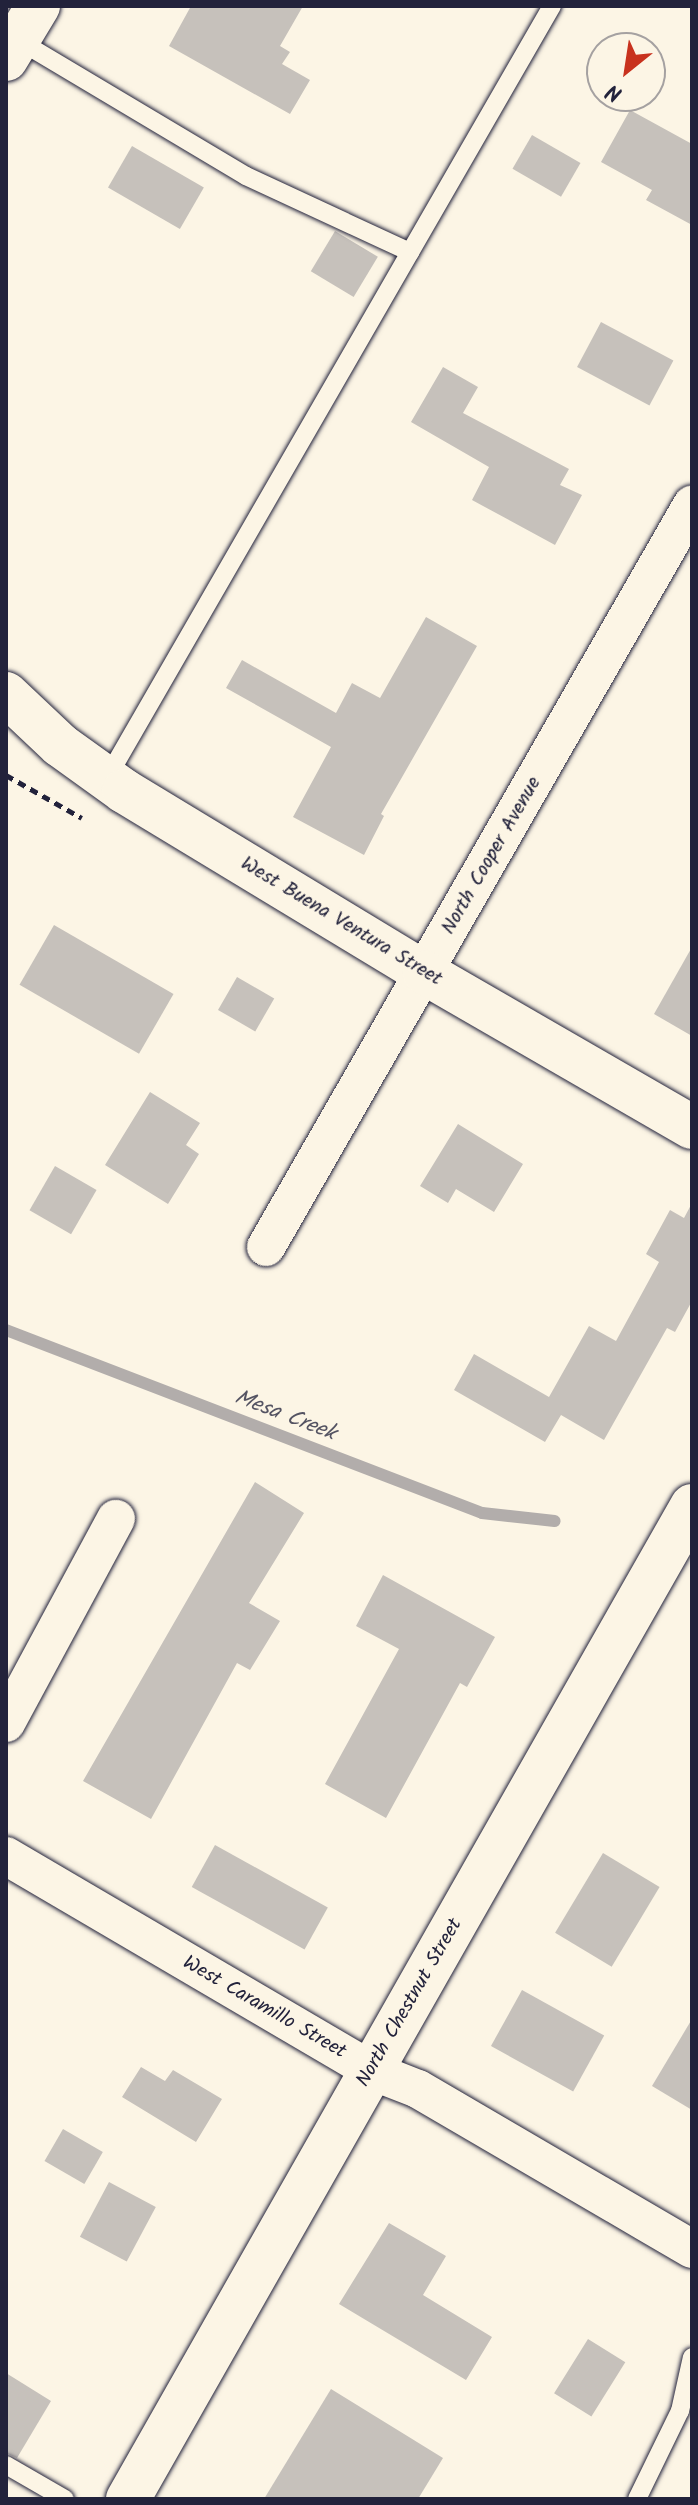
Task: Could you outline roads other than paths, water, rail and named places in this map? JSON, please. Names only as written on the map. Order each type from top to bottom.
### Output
[{"type":"main road","name":"West Buena Ventura Street","points":[[6,694],[60,745],[107,778],[425,973],[692,1127]]},
{"type":"main road","name":"North Chestnut Street","points":[[128,2499],[692,1506]]},
{"type":"street","name":"North Cooper Avenue","points":[[266,1247],[692,505]]},
{"type":"street","points":[[6,1723],[116,1519]]},
{"type":"street","name":"West Caramillo Street","points":[[6,1856],[372,2071],[418,2089],[692,2249]]},
{"type":"lane","points":[[107,778],[552,6]]},
{"type":"lane","points":[[21,35],[246,176],[410,252]]},
{"type":"lane","points":[[637,2499],[680,2411],[692,2357]]},
{"type":"lane","points":[[6,2465],[65,2499]]},
{"type":"waterway","name":"Mesa Creek","points":[[6,1330],[482,1513],[555,1521]]}]
